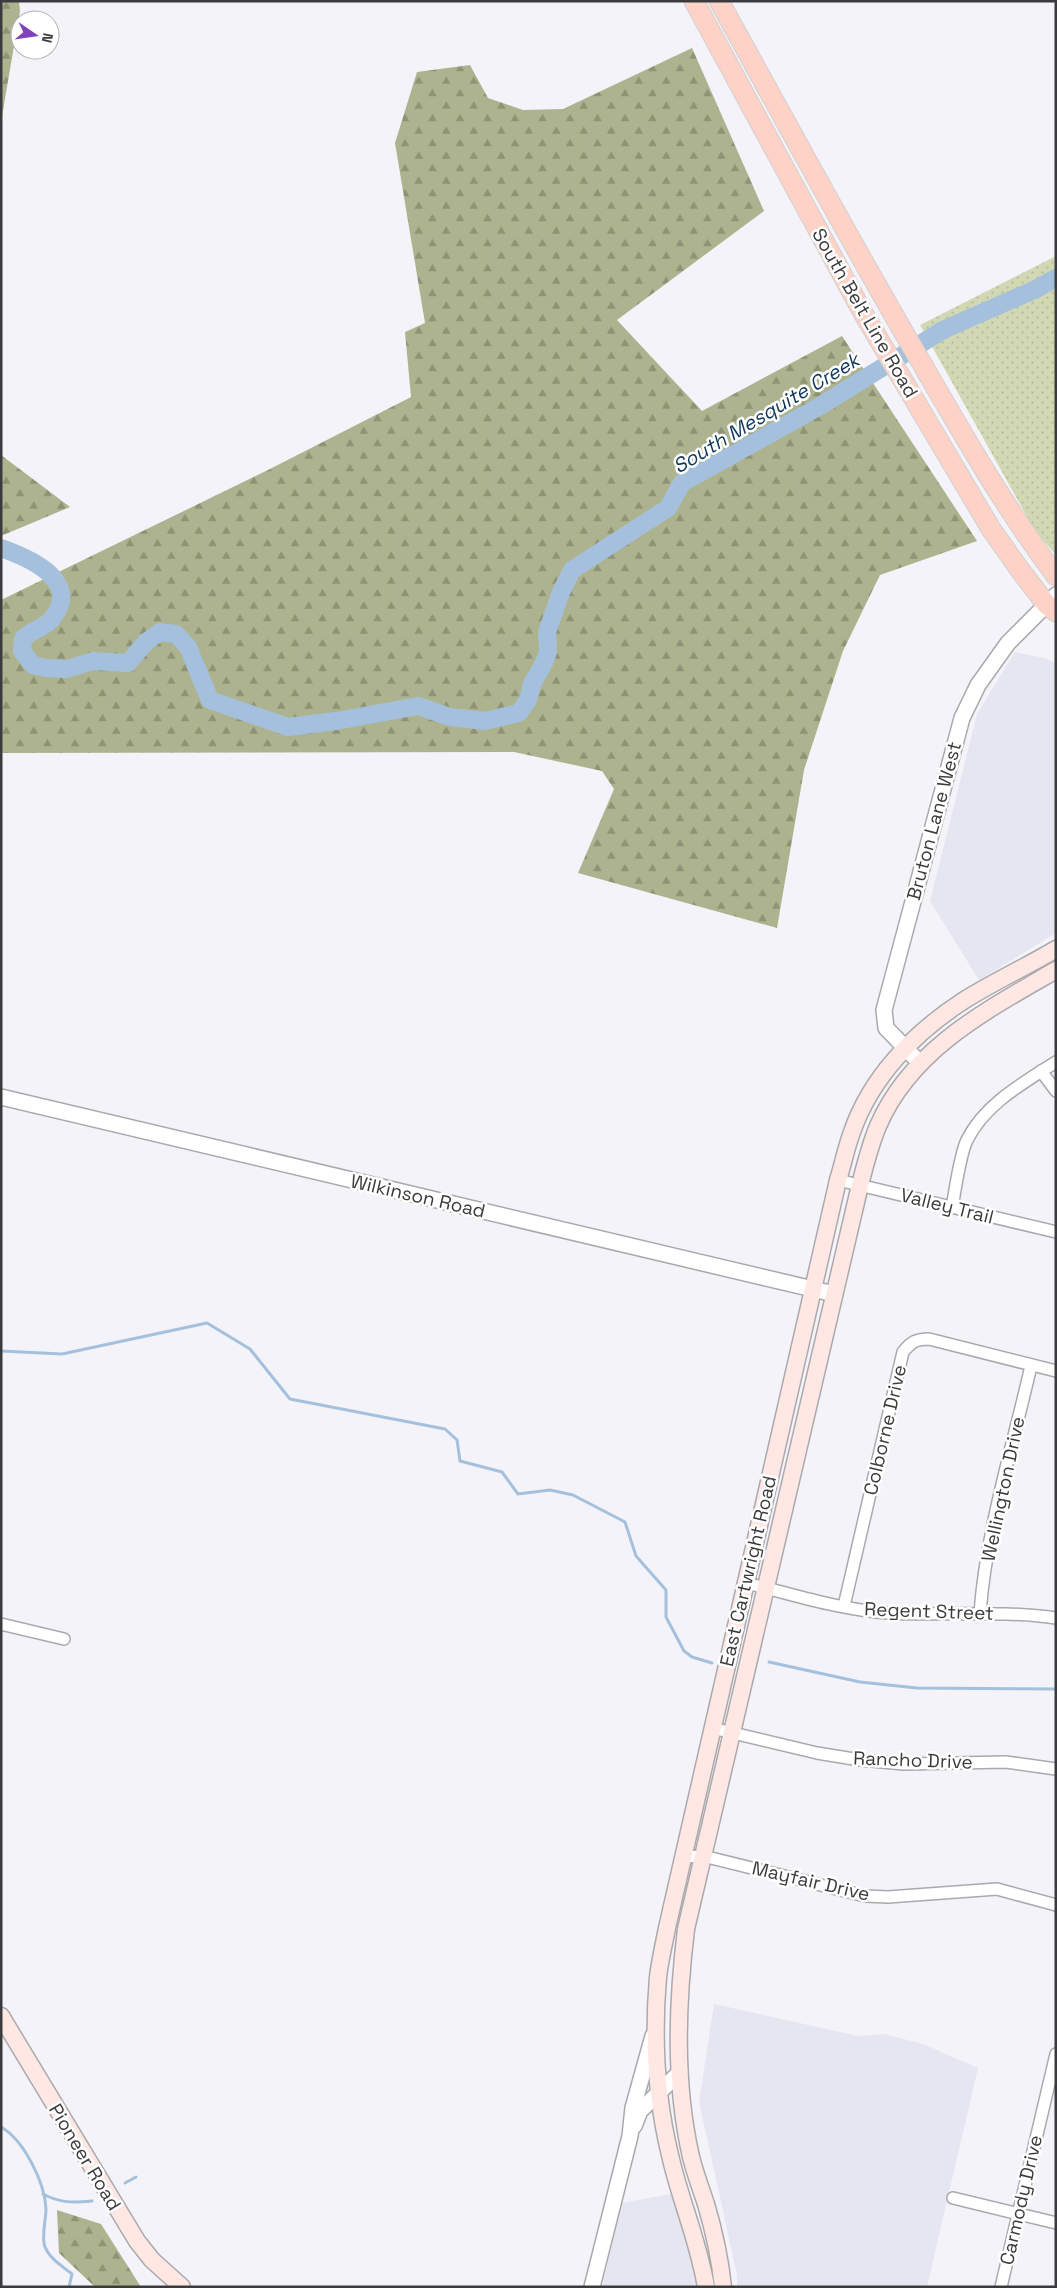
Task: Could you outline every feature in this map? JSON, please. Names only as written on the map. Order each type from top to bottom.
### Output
[{"type":"main road","name":"South Belt Line Road","points":[[694,1],[863,314],[991,529],[1053,604]]},
{"type":"main road","name":"South Belt Line Road","points":[[720,1],[888,306],[947,407],[1019,527],[1056,576]]},
{"type":"main road","name":"East Cartwright Road","points":[[706,2287],[692,2223],[670,2155],[659,2093],[656,2027],[658,1976],[666,1928],[684,1857],[838,1180],[852,1132],[862,1108],[875,1086],[904,1047],[963,1001],[1056,949]]},
{"type":"main road","name":"East Cartwright Road","points":[[723,2287],[710,2218],[691,2158],[684,2120],[678,2005],[680,1974],[686,1929],[860,1185],[878,1126],[906,1079],[920,1063],[938,1045],[988,1009],[1056,970]]},
{"type":"main road","points":[[657,2003],[678,2005]]},
{"type":"main road","name":"Pioneer Road","points":[[1,2016],[137,2240],[152,2260],[182,2287]]},
{"type":"main road","points":[[692,2223],[710,2218]]},
{"type":"street","name":"Bruton Lane West","points":[[920,1063],[886,1028],[884,1010],[962,718],[978,685],[1008,643],[1053,604]]},
{"type":"street","points":[[952,1208],[966,1141],[994,1104],[1056,1062]]},
{"type":"street","points":[[1041,1071],[1056,1092]]},
{"type":"street","name":"Wilkinson Road","points":[[1,1097],[834,1294]]},
{"type":"street","name":"Valley Trail","points":[[838,1180],[1056,1232]]},
{"type":"street","name":"Colborne Drive","points":[[844,1606],[903,1352],[910,1343],[920,1339],[929,1339],[1056,1372]]},
{"type":"street","name":"Wellington Drive","points":[[980,1613],[982,1588],[993,1529],[1031,1366]]},
{"type":"street","name":"Regent Street","points":[[746,1583],[844,1606],[887,1613],[980,1613],[1056,1618]]},
{"type":"street","points":[[1,1624],[64,1639]]},
{"type":"street","name":"Rancho Drive","points":[[712,1728],[817,1753],[860,1760],[904,1764],[1006,1762],[1056,1769]]},
{"type":"street","name":"Mayfair Drive","points":[[684,1857],[703,1856],[865,1896],[888,1897],[997,1889],[1056,1905]]},
{"type":"street","points":[[630,2136],[632,2108],[656,2027]]},
{"type":"street","name":"Carmody Drive","points":[[1000,2287],[1056,2054]]},
{"type":"street","points":[[592,2287],[630,2136],[640,2111],[680,2072]]},
{"type":"street","points":[[953,2198],[1056,2223]]},
{"type":"shaded area","points":[[1015,652],[1044,658],[1056,663],[1056,933],[979,980],[930,901],[977,714]]},
{"type":"shaded area","points":[[714,2004],[858,2036],[884,2034],[923,2044],[978,2068],[927,2287],[737,2287],[737,2275],[699,2102]]},
{"type":"shaded area","points":[[676,2193],[700,2287],[602,2287],[622,2203]]},
{"type":"green space","points":[[1,1],[19,1],[20,10],[10,10],[10,60],[12,60],[1,122]]},
{"type":"green space","points":[[692,48],[764,211],[617,320],[702,411],[842,336],[977,541],[880,575],[843,651],[804,770],[777,928],[578,873],[614,789],[602,771],[514,752],[1,753],[1,600],[266,471],[411,397],[405,332],[425,323],[395,143],[417,72],[470,65],[488,98],[523,110],[563,109]]},
{"type":"green space","points":[[1056,256],[1056,555],[1035,531],[920,325]]},
{"type":"green space","points":[[1,455],[70,507],[1,536]]},
{"type":"green space","points":[[57,2210],[101,2224],[141,2287],[95,2287],[59,2253]]},
{"type":"waterway","name":"South Mesquite Creek","points":[[1,548],[26,559],[50,574],[57,583],[61,594],[59,606],[51,620],[23,639],[22,651],[33,665],[67,669],[93,661],[128,663],[146,642],[160,632],[176,634],[188,647],[210,700],[288,727],[336,721],[418,706],[450,717],[485,721],[519,713],[528,700],[532,684],[544,663],[548,652],[547,632],[561,592],[572,570],[668,508],[682,483],[820,406],[943,330],[1036,289],[1056,278]]},
{"type":"waterway","points":[[1,1351],[62,1354],[207,1323],[250,1349],[290,1399],[445,1429],[457,1440],[460,1461],[502,1472],[518,1494],[550,1490],[573,1495],[625,1522],[636,1556],[666,1590],[666,1617],[684,1651],[692,1657],[712,1663]]},
{"type":"waterway","points":[[769,1662],[860,1682],[917,1688],[1056,1689]]},
{"type":"waterway","points":[[1,2127],[18,2142],[32,2163],[45,2199],[45,2247],[53,2259],[72,2274],[69,2287]]},
{"type":"waterway","points":[[125,2183],[136,2177]]},
{"type":"waterway","points":[[43,2194],[67,2202],[92,2201]]}]
